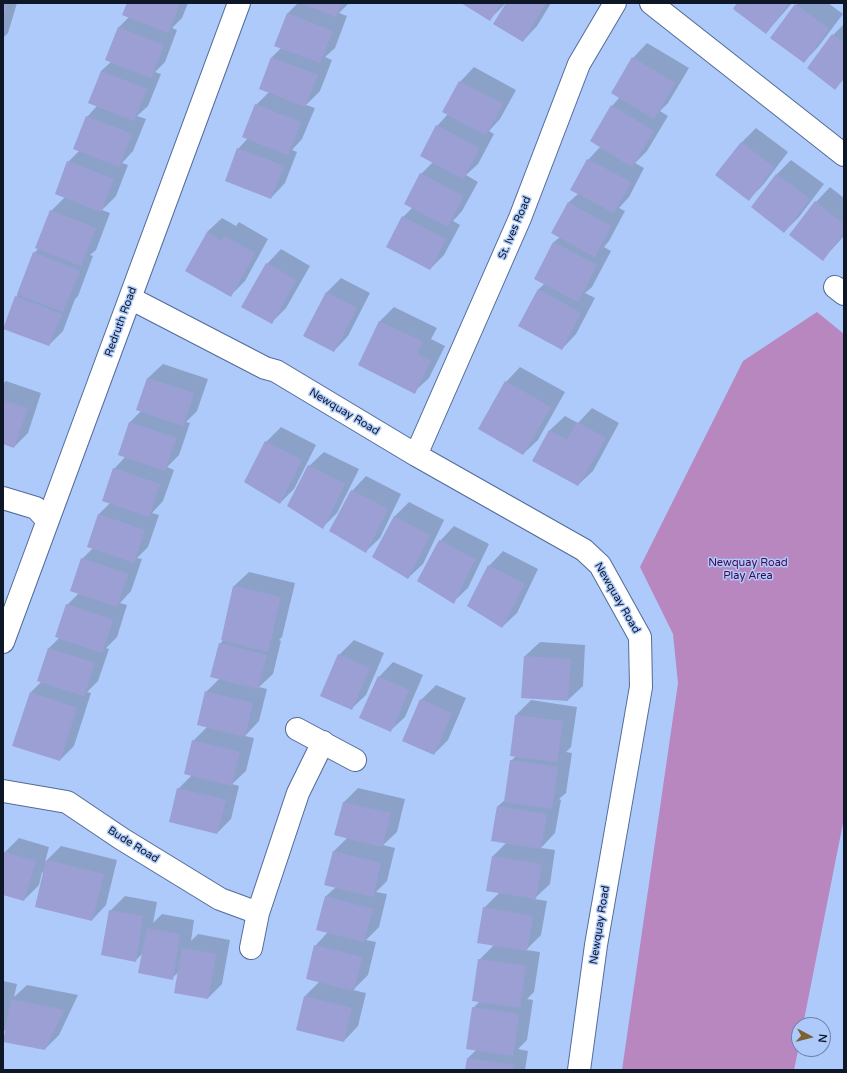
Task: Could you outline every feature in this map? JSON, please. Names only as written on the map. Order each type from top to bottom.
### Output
[{"type":"street","name":"Redruth Road","points":[[3,642],[239,3]]},
{"type":"street","name":"St. Ives Road","points":[[416,455],[520,218],[579,64],[615,3]]},
{"type":"street","points":[[651,3],[844,155]]},
{"type":"street","name":"Newquay Road","points":[[130,298],[265,368],[276,371],[416,455],[584,550],[600,565],[640,637],[641,686],[596,945],[579,1070]]},
{"type":"street","points":[[3,498],[36,508],[47,520]]},
{"type":"street","points":[[297,729],[355,760]]},
{"type":"street","points":[[251,948],[258,913],[298,793],[323,742]]},
{"type":"street","name":"Bude Road","points":[[3,791],[68,802],[122,839],[220,899],[258,913]]},
{"type":"green space","name":"Newquay Road Play Area","points":[[817,312],[844,334],[844,818],[805,1017],[791,1017],[791,1057],[797,1057],[794,1070],[622,1070],[678,683],[673,634],[640,567],[743,361]]},
{"type":"building","points":[[3,3],[8,3],[3,17]]},
{"type":"building","points":[[127,3],[180,3],[168,33],[122,15]]},
{"type":"building","points":[[300,3],[342,3],[336,17]]},
{"type":"building","points":[[461,3],[501,3],[490,21]]},
{"type":"building","points":[[506,3],[546,3],[523,42],[493,24]]},
{"type":"building","points":[[737,3],[789,3],[766,34],[733,9]]},
{"type":"building","points":[[795,4],[829,29],[804,63],[770,38]]},
{"type":"building","points":[[287,13],[333,31],[320,63],[274,46]]},
{"type":"building","points":[[118,27],[164,45],[151,78],[105,60]]},
{"type":"building","points":[[832,34],[844,43],[844,78],[835,90],[807,68]]},
{"type":"building","points":[[271,57],[318,75],[305,107],[259,89]]},
{"type":"building","points":[[632,57],[675,83],[654,119],[611,93]]},
{"type":"building","points":[[101,71],[147,89],[134,121],[88,103]]},
{"type":"building","points":[[459,81],[503,104],[486,135],[442,112]]},
{"type":"building","points":[[255,104],[301,122],[288,155],[242,137]]},
{"type":"building","points":[[611,105],[654,131],[632,167],[590,141]]},
{"type":"building","points":[[86,116],[132,134],[119,167],[73,149]]},
{"type":"building","points":[[436,125],[480,148],[463,179],[420,156]]},
{"type":"building","points":[[741,142],[774,167],[749,201],[715,175]]},
{"type":"building","points":[[237,148],[284,166],[271,199],[225,181]]},
{"type":"building","points":[[587,159],[631,182],[614,213],[570,190]]},
{"type":"building","points":[[67,161],[114,179],[101,212],[55,194]]},
{"type":"building","points":[[420,173],[464,196],[448,227],[404,204]]},
{"type":"building","points":[[776,174],[810,199],[784,233],[751,207]]},
{"type":"building","points":[[815,201],[844,224],[844,232],[823,261],[789,235]]},
{"type":"building","points":[[568,202],[611,226],[595,257],[551,233]]},
{"type":"building","points":[[50,210],[96,228],[81,266],[35,248]]},
{"type":"building","points":[[402,216],[446,239],[430,270],[386,247]]},
{"type":"building","points":[[207,232],[222,241],[224,236],[255,253],[231,297],[185,271]]},
{"type":"building","points":[[553,242],[597,265],[578,302],[534,279]]},
{"type":"building","points":[[33,252],[80,271],[63,312],[17,294]]},
{"type":"building","points":[[266,263],[296,280],[272,324],[241,307]]},
{"type":"building","points":[[538,289],[581,313],[562,350],[518,326]]},
{"type":"building","points":[[326,292],[357,308],[334,352],[303,336]]},
{"type":"building","points":[[15,296],[62,314],[49,346],[3,329]]},
{"type":"building","points":[[379,321],[423,342],[417,354],[431,360],[415,394],[358,365]]},
{"type":"building","points":[[147,378],[194,393],[183,426],[136,410]]},
{"type":"building","points":[[505,381],[551,407],[523,455],[478,429]]},
{"type":"building","points":[[3,400],[28,408],[14,448],[3,444]]},
{"type":"building","points":[[129,422],[176,438],[165,471],[118,455]]},
{"type":"building","points":[[577,422],[606,438],[578,486],[532,461],[549,430],[567,439]]},
{"type":"building","points":[[265,441],[302,460],[280,504],[244,482]]},
{"type":"building","points":[[308,465],[345,484],[323,529],[287,506]]},
{"type":"building","points":[[113,468],[160,484],[149,517],[102,501]]},
{"type":"building","points":[[351,490],[388,509],[366,553],[329,531]]},
{"type":"building","points":[[98,514],[145,530],[134,563],[87,547]]},
{"type":"building","points":[[394,516],[430,535],[408,579],[372,557]]},
{"type":"building","points":[[439,540],[475,559],[454,604],[417,581]]},
{"type":"building","points":[[81,558],[128,574],[117,607],[70,591]]},
{"type":"building","points":[[488,565],[525,584],[502,628],[467,606]]},
{"type":"building","points":[[233,586],[281,597],[268,652],[221,640]]},
{"type":"building","points":[[66,604],[113,620],[102,653],[55,637]]},
{"type":"building","points":[[219,643],[267,655],[258,689],[210,677]]},
{"type":"building","points":[[48,648],[95,663],[84,696],[37,681]]},
{"type":"building","points":[[338,654],[370,668],[352,710],[320,696]]},
{"type":"building","points":[[524,656],[571,659],[568,701],[521,698]]},
{"type":"building","points":[[378,676],[409,690],[391,732],[359,718]]},
{"type":"building","points":[[205,691],[253,703],[245,737],[197,725]]},
{"type":"building","points":[[30,692],[77,708],[60,761],[12,746]]},
{"type":"building","points":[[420,699],[452,713],[434,755],[402,741]]},
{"type":"building","points":[[515,715],[563,721],[557,762],[510,756]]},
{"type":"building","points":[[192,740],[240,752],[232,786],[184,774]]},
{"type":"building","points":[[510,760],[558,767],[552,809],[504,802]]},
{"type":"building","points":[[177,788],[226,800],[217,834],[169,822]]},
{"type":"building","points":[[343,802],[391,813],[382,847],[334,835]]},
{"type":"building","points":[[497,806],[547,814],[541,849],[491,841]]},
{"type":"building","points":[[333,851],[381,863],[373,897],[324,885]]},
{"type":"building","points":[[4,852],[36,861],[24,901],[3,895]]},
{"type":"building","points":[[492,856],[542,864],[536,899],[486,891]]},
{"type":"building","points":[[46,860],[104,874],[92,921],[35,907]]},
{"type":"building","points":[[325,896],[373,909],[364,942],[316,930]]},
{"type":"building","points":[[483,907],[533,916],[527,951],[477,943]]},
{"type":"building","points":[[109,910],[143,916],[136,962],[101,955]]},
{"type":"building","points":[[147,928],[180,934],[173,980],[138,973]]},
{"type":"building","points":[[314,945],[362,957],[354,991],[306,979]]},
{"type":"building","points":[[182,948],[216,954],[208,999],[174,993]]},
{"type":"building","points":[[478,959],[526,966],[520,1008],[472,1001]]},
{"type":"building","points":[[304,996],[352,1008],[344,1042],[296,1030]]},
{"type":"building","points":[[11,999],[64,1010],[45,1050],[3,1042]]},
{"type":"building","points":[[472,1007],[519,1014],[513,1056],[466,1049]]},
{"type":"building","points":[[467,1058],[514,1065],[513,1070],[465,1070]]}]
